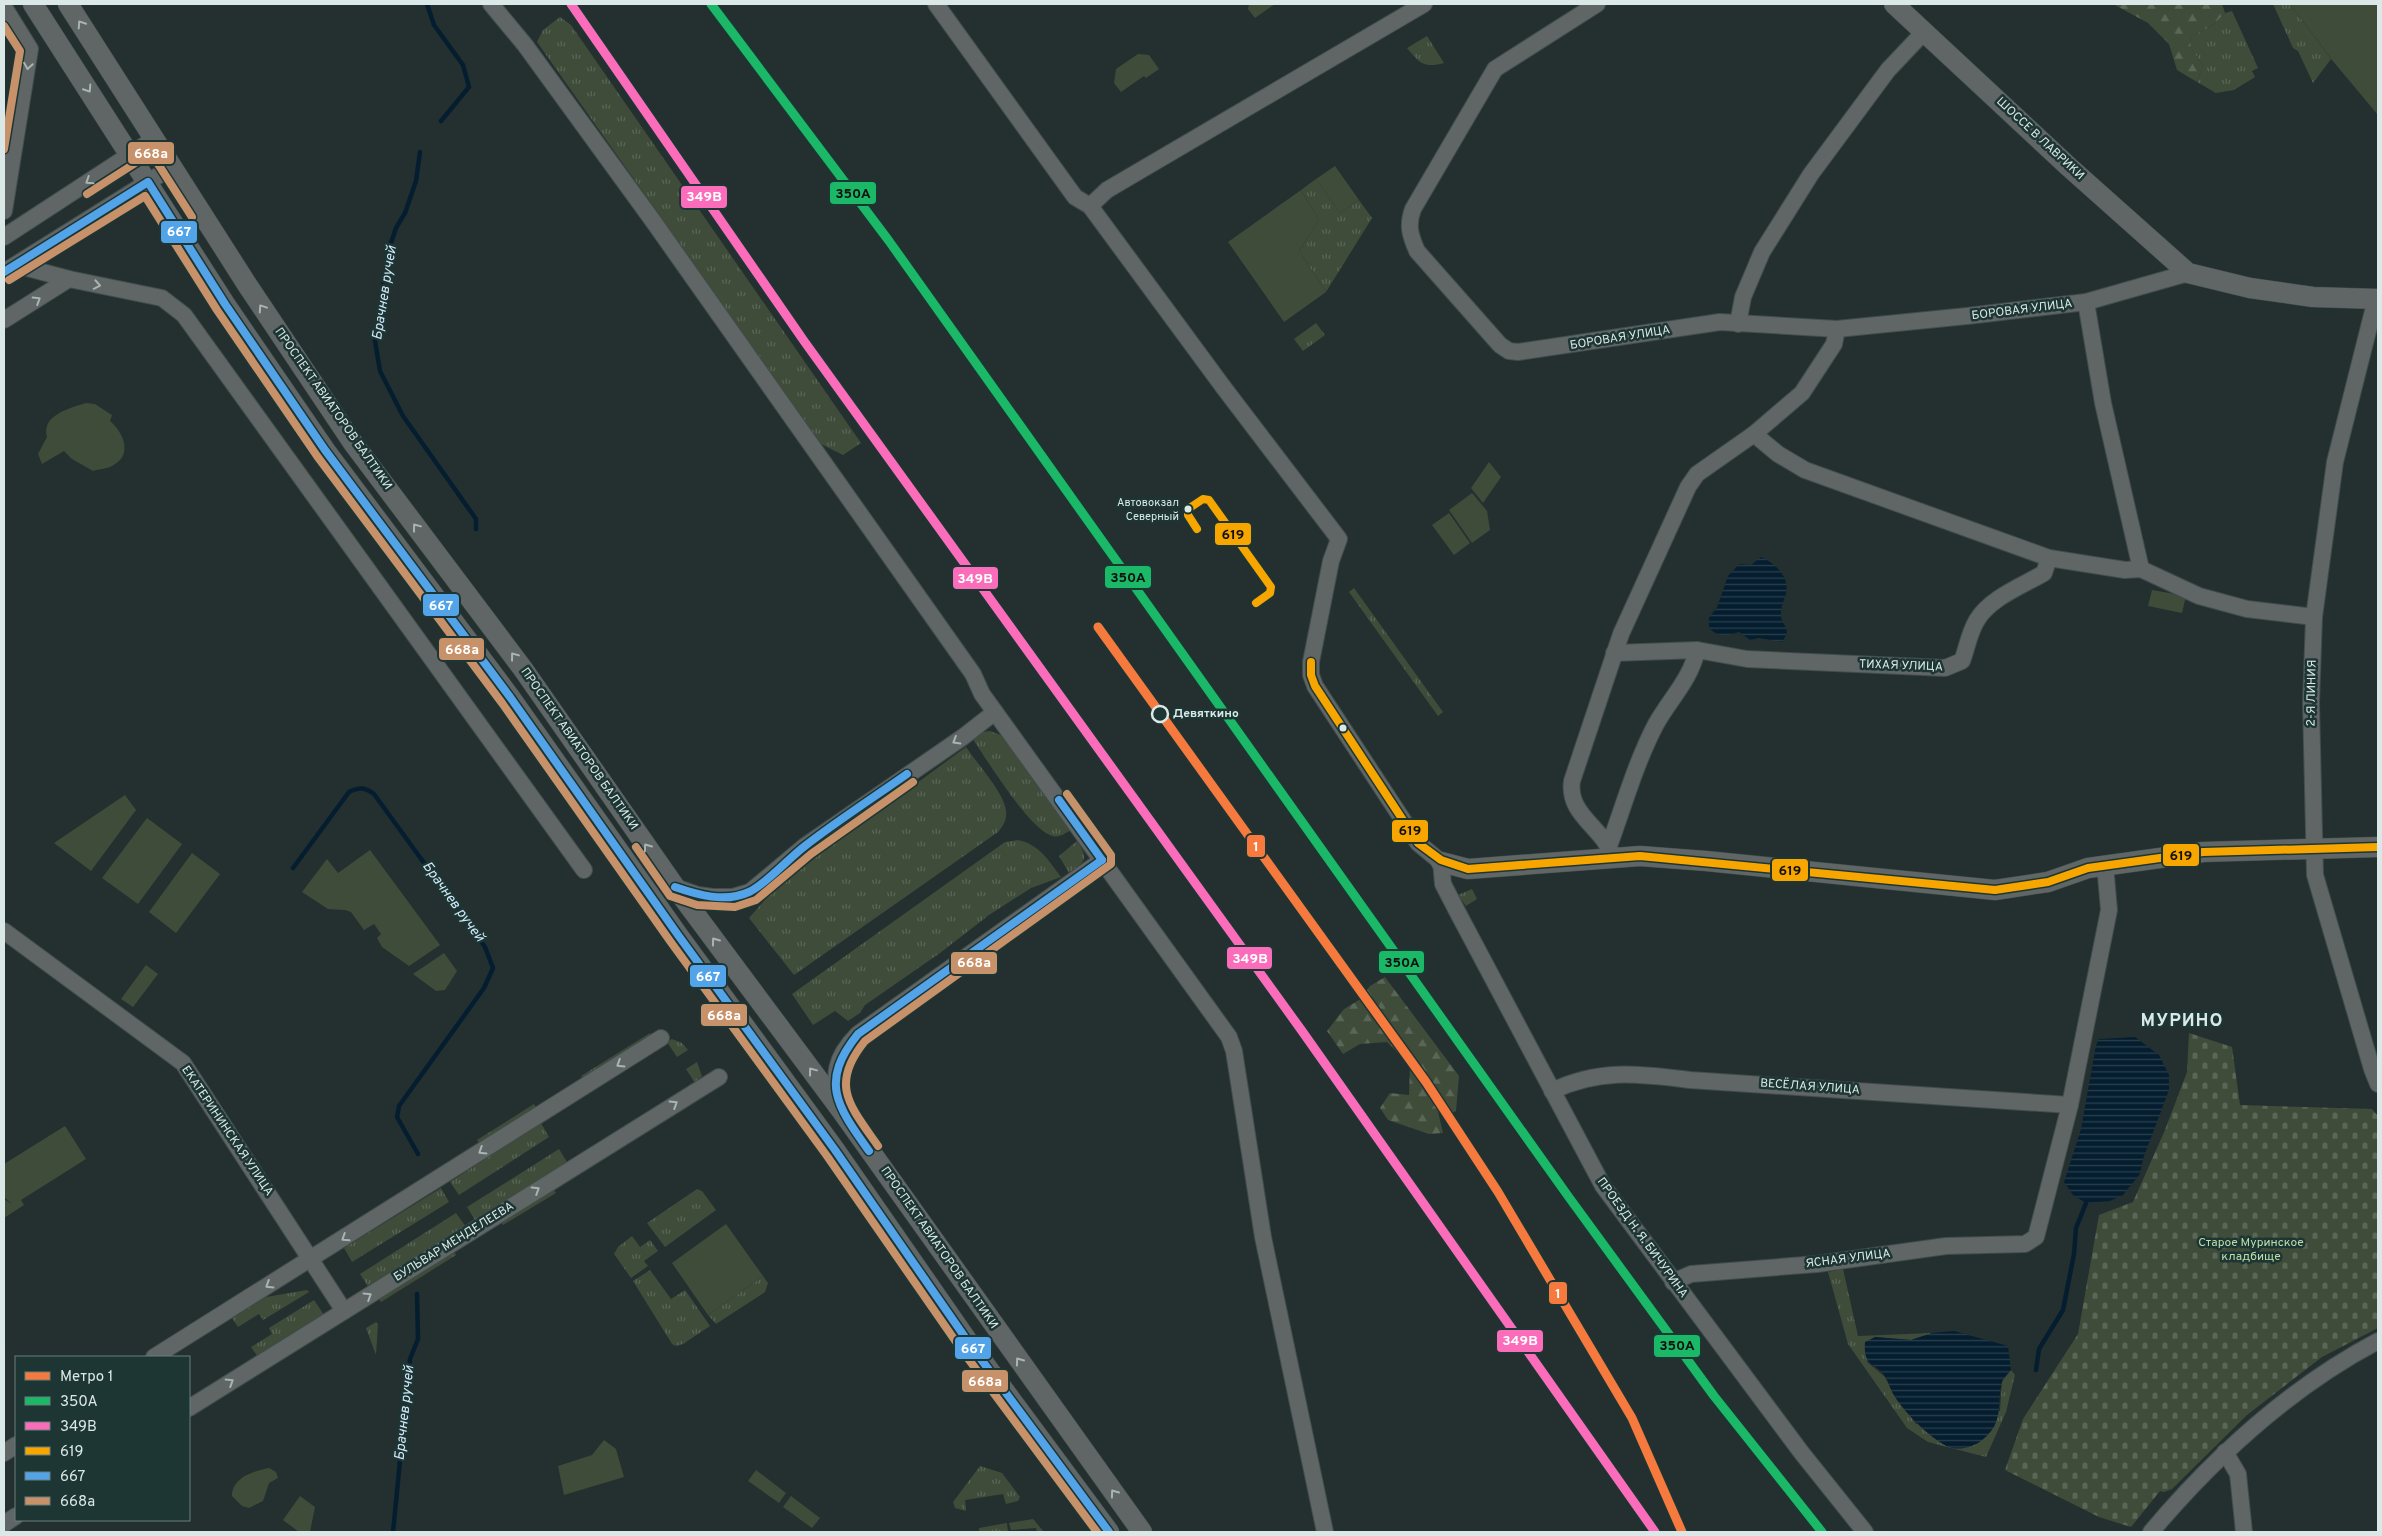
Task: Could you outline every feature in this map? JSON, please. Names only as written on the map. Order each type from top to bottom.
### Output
[{"type":"street","points":[[33,4],[225,304],[325,450],[510,698],[678,935],[835,1150],[969,1343],[1109,1532]]},
{"type":"street","name":"ПРОСПЕКТ АВИАТОРОВ БАЛТИКИ","points":[[68,4],[248,286],[353,443],[523,669],[675,887],[841,1110],[1142,1532]]},
{"type":"street","points":[[490,4],[525,45],[658,229],[972,674],[982,694],[1229,1037],[1234,1051],[1263,1238],[1325,1532]]},
{"type":"street","points":[[936,4],[1075,197],[1090,206],[1339,539],[1332,561],[1311,662],[1311,675],[1315,686],[1418,843],[1441,862],[1468,869],[1611,851],[1995,890],[2048,882],[2088,868],[2203,852],[2378,847]]},
{"type":"street","points":[[1090,206],[1107,190],[1424,4]]},
{"type":"street","name":"БОРОВАЯ УЛИЦА","points":[[1597,4],[1495,69],[1413,209],[1409,220],[1409,233],[1417,251],[1500,345],[1509,351],[1518,352],[1595,342],[1720,322],[1859,329],[2086,302],[2188,272]]},
{"type":"street","name":"ШОССЕ В ЛАВРИКИ","points":[[1894,4],[2068,167],[2188,272]]},
{"type":"street","points":[[4,7],[29,43],[30,49],[4,212]]},
{"type":"street","points":[[1738,324],[1743,297],[1762,252],[1811,174],[1888,70],[1924,32]]},
{"type":"street","points":[[4,237],[154,139]]},
{"type":"street","points":[[10,268],[172,167]]},
{"type":"street","points":[[10,268],[162,298],[184,315],[584,870]]},
{"type":"street","points":[[2188,272],[2250,288],[2313,297],[2377,299]]},
{"type":"street","points":[[4,320],[69,279]]},
{"type":"street","name":"2-Я ЛИНИЯ","points":[[2377,299],[2335,462],[2314,617],[2311,703],[2314,848],[2318,884],[2378,1084]]},
{"type":"street","points":[[2086,302],[2103,403],[2141,569]]},
{"type":"street","points":[[1611,851],[1600,834],[1585,820],[1573,802],[1570,792],[1614,653],[1688,487],[1697,474],[1754,434],[1802,393],[1834,344],[1837,329]]},
{"type":"street","points":[[1754,434],[1778,454],[1805,470],[2049,558],[2125,570],[2141,569],[2199,596],[2247,609],[2314,617]]},
{"type":"street","name":"ТИХАЯ УЛИЦА","points":[[1614,653],[1697,650],[1747,659],[1945,668],[1955,666],[1962,662],[1969,636],[1977,619],[1993,603],[2044,573],[2049,558]]},
{"type":"street","points":[[1611,851],[1639,762],[1656,723],[1688,676],[1697,650]]},
{"type":"street","points":[[675,887],[713,898],[733,897],[750,892],[806,846],[963,737],[995,712]]},
{"type":"street","points":[[841,1110],[835,1083],[836,1064],[847,1044],[858,1034],[1102,860]]},
{"type":"street","name":"ПРОЕЗД Н. Я. БИЧУРИНА","points":[[1441,862],[1443,884],[1603,1186],[1801,1452],[1866,1532]]},
{"type":"street","points":[[2070,1106],[2109,910],[2105,866]]},
{"type":"street","name":"ЕКАТЕРИНИНСКАЯ УЛИЦА","points":[[4,931],[183,1064],[344,1311]]},
{"type":"street","points":[[156,1356],[661,1038]]},
{"type":"street","name":"ВЕСЁЛАЯ УЛИЦА","points":[[1552,1091],[1594,1076],[1637,1073],[1690,1080],[2070,1106]]},
{"type":"street","name":"БУЛЬВАР МЕНДЕЛЕЕВА","points":[[190,1407],[719,1077]]},
{"type":"street","name":"ЯСНАЯ УЛИЦА","points":[[1673,1282],[1691,1274],[1817,1264],[1946,1246],[2025,1244],[2036,1237],[2070,1106]]},
{"type":"street","points":[[2151,1532],[2192,1485],[2225,1452],[2299,1390],[2328,1370],[2378,1341]]},
{"type":"street","points":[[4,1453],[15,1446]]},
{"type":"street","points":[[2225,1452],[2238,1474],[2244,1532]]},
{"type":"street","points":[[4,1524],[15,1517]]},
{"type":"green space","points":[[1249,4],[1275,4],[1255,18],[1248,9]]},
{"type":"green space","points":[[2113,4],[2222,4],[2225,13],[2213,25],[2190,37],[2191,48],[2203,66],[2197,82],[2177,70],[2169,44],[2148,23]]},
{"type":"green space","points":[[2273,4],[2290,4],[2331,59],[2313,83],[2298,51],[2293,48]]},
{"type":"green space","points":[[2290,4],[2378,4],[2378,115],[2332,60]]},
{"type":"green space","points":[[2232,11],[2258,68],[2252,71],[2255,77],[2234,90],[2216,93],[2197,82],[2203,66],[2191,48],[2190,37],[2213,25],[2225,13]]},
{"type":"green space","points":[[560,17],[571,25],[861,443],[843,455],[821,444],[537,42],[543,30]]},
{"type":"green space","points":[[1427,36],[1444,63],[1427,65],[1415,58],[1407,48]]},
{"type":"green space","points":[[1138,54],[1149,55],[1159,69],[1146,78],[1144,76],[1121,92],[1114,83],[1116,69]]},
{"type":"green space","points":[[1335,166],[1359,200],[1340,213],[1316,179]]},
{"type":"green space","points":[[1316,179],[1340,213],[1359,200],[1372,218],[1326,292],[1299,251],[1319,220],[1301,190]]},
{"type":"green space","points":[[1301,190],[1319,220],[1299,251],[1326,292],[1284,322],[1228,242]]},
{"type":"green space","points":[[1316,323],[1325,335],[1303,351],[1294,339]]},
{"type":"green space","points":[[86,403],[95,404],[112,415],[110,421],[119,431],[124,444],[123,456],[108,468],[93,471],[72,459],[64,451],[42,464],[38,454],[47,437],[46,429],[48,423],[52,418],[65,410]]},
{"type":"green space","points":[[1489,462],[1501,477],[1483,503],[1471,488]]},
{"type":"green space","points":[[1472,493],[1487,511],[1490,530],[1472,543],[1449,510]]},
{"type":"green space","points":[[1449,513],[1470,543],[1454,555],[1432,525]]},
{"type":"green space","points":[[1354,588],[1443,712],[1438,716],[1349,592]]},
{"type":"green space","points":[[2152,590],[2186,596],[2182,613],[2148,606]]},
{"type":"green space","points":[[990,731],[1003,736],[1071,830],[1058,836],[1050,835],[1030,819],[1019,806],[972,738],[982,732]]},
{"type":"green space","points":[[966,747],[1001,796],[1006,817],[1000,830],[794,975],[749,918],[778,885]]},
{"type":"green space","points":[[125,795],[136,810],[91,871],[54,843]]},
{"type":"green space","points":[[147,818],[182,844],[138,904],[102,878]]},
{"type":"green space","points":[[1018,840],[1038,849],[1061,877],[1031,888],[989,915],[940,953],[865,1005],[860,1013],[848,1021],[835,1011],[813,1025],[792,994],[1005,842]]},
{"type":"green space","points":[[1077,841],[1083,852],[1084,859],[1069,873],[1059,856]]},
{"type":"green space","points":[[370,850],[440,945],[409,966],[382,947],[377,938],[381,934],[374,924],[364,930],[351,912],[328,909],[302,892],[327,859],[338,873]]},
{"type":"green space","points":[[192,853],[220,874],[176,933],[149,912]]},
{"type":"green space","points":[[1472,889],[1477,899],[1466,906],[1458,895]]},
{"type":"green space","points":[[444,953],[457,971],[445,990],[436,991],[413,974]]},
{"type":"green space","points":[[146,965],[158,974],[133,1007],[121,999]]},
{"type":"green space","points":[[1385,977],[1459,1076],[1456,1111],[1452,1113],[1443,1106],[1437,1107],[1443,1133],[1429,1134],[1388,1120],[1380,1108],[1390,1093],[1409,1095],[1410,1065],[1387,1042],[1360,1044],[1343,1054],[1327,1031],[1344,1009],[1359,1000],[1370,986]]},
{"type":"green space","points":[[650,1033],[653,1038],[585,1081],[581,1076]]},
{"type":"green space","name":"Старое Муринское кладбище","points":[[2189,1033],[2232,1047],[2240,1105],[2372,1109],[2378,1116],[2378,1328],[2322,1357],[2247,1415],[2172,1489],[2164,1492],[2160,1491],[2131,1527],[2099,1517],[2005,1470],[2023,1419],[2078,1334],[2099,1215],[2133,1202],[2165,1130],[2187,1072]]},
{"type":"green space","points":[[672,1039],[682,1043],[688,1050],[677,1057],[667,1042]]},
{"type":"green space","points":[[697,1062],[702,1076],[695,1083],[686,1069]]},
{"type":"green space","points":[[534,1104],[537,1109],[480,1144],[477,1140]]},
{"type":"green space","points":[[541,1123],[549,1137],[459,1195],[450,1182]]},
{"type":"green space","points":[[65,1126],[86,1159],[21,1200],[24,1205],[4,1218],[4,1199],[12,1204],[4,1197],[4,1164]]},
{"type":"green space","points":[[559,1149],[567,1162],[475,1220],[467,1207]]},
{"type":"green space","points":[[552,1187],[556,1193],[503,1225],[500,1220]]},
{"type":"green space","points":[[441,1188],[449,1202],[352,1262],[344,1248]]},
{"type":"green space","points":[[697,1189],[702,1191],[716,1210],[665,1247],[647,1223]]},
{"type":"green space","points":[[456,1213],[466,1227],[369,1288],[360,1274]]},
{"type":"green space","points":[[726,1224],[763,1276],[708,1315],[672,1263]]},
{"type":"green space","points":[[632,1236],[640,1247],[650,1240],[658,1251],[644,1261],[648,1266],[631,1278],[614,1254],[618,1247]]},
{"type":"green space","points":[[453,1250],[456,1255],[381,1302],[377,1297]]},
{"type":"green space","points":[[1843,1269],[1858,1336],[1932,1333],[1911,1340],[1875,1337],[1867,1362],[1885,1377],[1893,1393],[1916,1424],[2000,1411],[2002,1381],[2011,1370],[2015,1375],[2006,1412],[1986,1457],[1928,1442],[1907,1428],[1848,1344],[1828,1272]]},
{"type":"green space","points":[[650,1270],[671,1299],[685,1290],[710,1326],[683,1344],[676,1346],[672,1344],[633,1281]]},
{"type":"green space","points":[[763,1276],[768,1283],[765,1292],[716,1324],[708,1315]]},
{"type":"green space","points":[[307,1290],[309,1292],[263,1320],[259,1314],[238,1327],[232,1318],[266,1297]]},
{"type":"green space","points":[[314,1300],[324,1315],[258,1357],[251,1347],[272,1334],[269,1328]]},
{"type":"green space","points":[[376,1322],[378,1324],[376,1355],[366,1328]]},
{"type":"green space","points":[[604,1440],[616,1449],[624,1477],[564,1495],[558,1466],[592,1455]]},
{"type":"green space","points":[[980,1466],[1002,1473],[1020,1497],[1018,1501],[1006,1504],[1003,1494],[965,1500],[966,1511],[955,1508],[953,1502]]},
{"type":"green space","points":[[269,1468],[276,1472],[278,1478],[269,1483],[263,1501],[249,1508],[242,1506],[232,1496],[236,1484],[250,1473]]},
{"type":"green space","points":[[756,1470],[786,1493],[779,1503],[748,1481]]},
{"type":"green space","points":[[300,1496],[315,1507],[310,1532],[299,1532],[283,1520]]},
{"type":"green space","points":[[791,1496],[820,1518],[812,1528],[783,1507]]},
{"type":"green space","points":[[1033,1519],[1044,1532],[1037,1532],[1036,1528],[1011,1530],[1009,1523]]},
{"type":"green space","points":[[1007,1523],[1008,1532],[979,1532],[979,1528]]},
{"type":"water","points":[[1761,557],[1776,567],[1786,581],[1787,587],[1781,614],[1787,631],[1785,637],[1782,642],[1759,638],[1750,640],[1739,632],[1723,635],[1716,633],[1709,628],[1709,618],[1717,607],[1728,576],[1739,564],[1751,565]]},
{"type":"water","points":[[2135,1037],[2159,1055],[2169,1075],[2169,1090],[2143,1159],[2140,1174],[2123,1195],[2110,1201],[2086,1203],[2073,1195],[2064,1182],[2081,1129],[2096,1045],[2099,1039]]},
{"type":"water","points":[[1954,1331],[2008,1346],[2011,1370],[2002,1382],[1997,1420],[1994,1427],[1978,1443],[1970,1447],[1961,1448],[1949,1447],[1934,1438],[1917,1423],[1896,1399],[1882,1373],[1868,1361],[1865,1351],[1865,1342],[1875,1337],[1911,1340],[1932,1333]]},
{"type":"waterway","name":"Брачнев ручей","points":[[427,4],[434,25],[463,65],[469,87],[441,121]]},
{"type":"waterway","name":"Брачнев ручей","points":[[420,152],[416,181],[405,213],[396,228],[388,252],[375,341],[380,371],[403,416],[476,519],[476,529]]},
{"type":"waterway","name":"Брачнев ручей","points":[[293,868],[349,792],[356,789],[368,790],[374,794],[485,947],[493,968],[484,988],[399,1106],[397,1117],[418,1154]]},
{"type":"waterway","points":[[2036,1370],[2039,1349],[2063,1310],[2074,1254],[2076,1228],[2086,1203]]},
{"type":"waterway","name":"Брачнев ручей","points":[[393,1532],[410,1359],[418,1339],[417,1294]]},
{"type":"metro line","name":"1","points":[[1098,627],[1426,1082],[1498,1192],[1632,1418],[1682,1532]]},
{"type":"transit line","name":"349В","points":[[571,4],[804,341],[1302,1031],[1655,1532]]},
{"type":"transit line","name":"350А","points":[[711,4],[889,241],[1568,1196],[1714,1396],[1822,1532]]},
{"type":"transit line","name":"668а","points":[[4,26],[20,51],[4,149]]},
{"type":"transit line","name":"668а","points":[[87,194],[151,153],[192,217]]},
{"type":"transit line","name":"667","points":[[4,272],[148,182],[225,304],[325,450],[510,697],[678,935],[835,1150],[969,1343],[1109,1532]]},
{"type":"transit line","name":"668а","points":[[9,280],[145,196],[217,310],[317,456],[502,703],[670,941],[827,1156],[961,1349],[1097,1532]]},
{"type":"transit line","name":"619","points":[[1197,529],[1188,515],[1188,509],[1203,499],[1209,500],[1271,587],[1270,593],[1256,603]]},
{"type":"transit line","name":"619","points":[[1311,662],[1311,675],[1315,686],[1418,843],[1441,860],[1468,869],[1640,856],[1995,890],[2048,882],[2088,868],[2203,852],[2378,847]]},
{"type":"transit line","name":"667","points":[[675,887],[712,897],[731,897],[749,892],[762,884],[817,837],[907,774]]},
{"type":"transit line","name":"668а","points":[[636,847],[670,896],[697,905],[735,907],[756,900],[811,854],[913,782]]},
{"type":"transit line","name":"668а","points":[[878,1146],[852,1107],[846,1083],[848,1070],[865,1041],[1111,864],[1111,855],[1067,794]]},
{"type":"transit line","name":"667","points":[[1059,800],[1102,860]]},
{"type":"transit line","name":"667","points":[[869,1151],[848,1120],[837,1094],[836,1080],[839,1066],[846,1051],[858,1034],[1102,860]]},
{"type":"place","name":"Автовокзал Северный","points":[[1188,509]]},
{"type":"place","name":"Девяткино","points":[[1160,714]]},
{"type":"district","name":"МУРИНО","points":[[2182,1021]]}]
